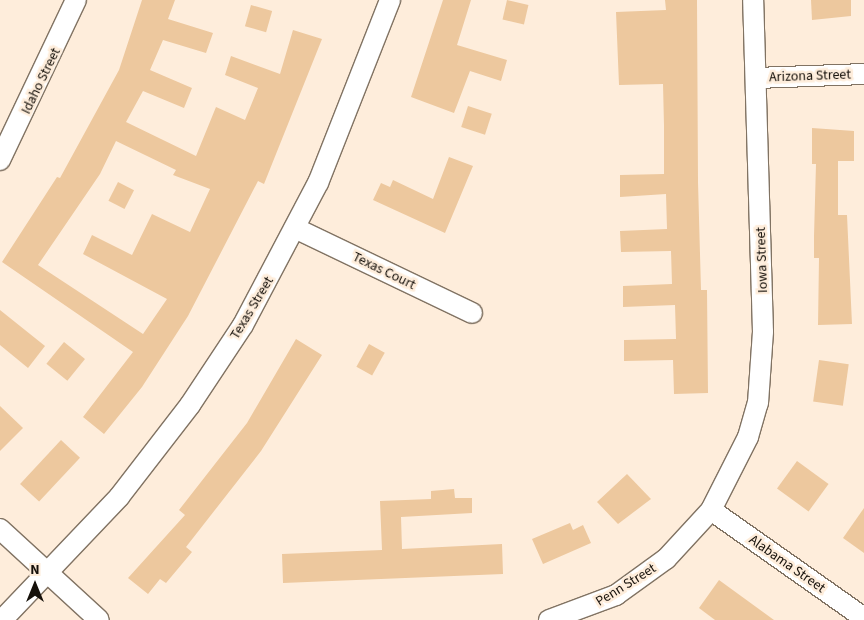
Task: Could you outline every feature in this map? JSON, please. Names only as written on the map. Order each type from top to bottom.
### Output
[{"type":"street","name":"Idaho Street","points":[[0,160],[76,0]]},
{"type":"street","name":"Texas Street","points":[[2,620],[47,576],[119,497],[190,405],[243,325],[297,229],[390,0]]},
{"type":"street","name":"Iowa Street","points":[[711,510],[748,437],[763,368],[753,0]]},
{"type":"street","name":"Arizona Street","points":[[756,78],[864,74]]},
{"type":"street","name":"Texas Court","points":[[297,229],[472,313]]},
{"type":"street","name":"Alabama Street","points":[[711,510],[864,618]]},
{"type":"street","name":"Penn Street","points":[[549,620],[593,606],[643,577],[711,510]]},
{"type":"street","points":[[0,529],[47,576],[99,620]]},
{"type":"building","points":[[142,0],[175,0],[168,19],[213,33],[206,53],[163,40],[150,70],[192,88],[184,108],[143,91],[126,122],[196,156],[216,107],[245,120],[258,88],[225,75],[231,56],[280,74],[293,30],[322,39],[264,184],[258,181],[188,316],[142,387],[104,434],[83,417],[133,352],[2,262],[57,177],[60,178],[119,70]],"holes":[[[116,141],[176,170],[173,175],[210,189],[190,232],[152,214],[132,255],[92,235],[83,254],[167,299],[143,334],[38,265],[100,174]]]},
{"type":"building","points":[[443,0],[471,0],[457,45],[507,60],[501,81],[470,71],[454,113],[411,97]]},
{"type":"building","points":[[507,0],[528,5],[524,24],[503,19]]},
{"type":"building","points":[[665,0],[697,0],[698,182],[701,290],[707,290],[708,393],[674,394],[673,360],[624,361],[624,340],[676,339],[675,305],[623,307],[623,286],[672,284],[671,251],[621,252],[620,231],[667,229],[666,194],[620,197],[620,175],[664,174],[664,126],[663,84],[619,85],[616,12],[666,10]]},
{"type":"building","points":[[811,0],[851,0],[851,16],[812,20]]},
{"type":"building","points":[[251,5],[272,11],[266,32],[245,26]]},
{"type":"building","points":[[468,106],[492,114],[485,135],[461,127]]},
{"type":"building","points":[[812,128],[854,131],[854,161],[838,161],[838,215],[847,215],[852,324],[818,325],[819,258],[814,258],[816,164],[812,164]]},
{"type":"building","points":[[449,157],[473,166],[445,233],[373,200],[381,183],[390,187],[393,180],[433,199]]},
{"type":"building","points":[[118,182],[134,190],[125,209],[108,201]]},
{"type":"building","points":[[0,310],[45,346],[28,368],[0,345]]},
{"type":"building","points":[[296,339],[322,355],[261,451],[186,547],[192,552],[166,583],[160,579],[148,594],[128,578],[185,515],[179,510],[247,423]]},
{"type":"building","points":[[64,342],[85,359],[67,381],[46,364]]},
{"type":"building","points":[[369,344],[385,353],[372,375],[356,367]]},
{"type":"building","points":[[819,360],[849,364],[843,406],[813,402]]},
{"type":"building","points":[[0,406],[23,428],[0,451]]},
{"type":"building","points":[[61,440],[80,458],[39,502],[20,484]]},
{"type":"building","points":[[797,461],[829,484],[809,511],[777,489]]},
{"type":"building","points":[[627,474],[651,499],[618,524],[597,502]]},
{"type":"building","points":[[454,489],[455,498],[472,498],[472,513],[401,517],[402,549],[502,544],[503,574],[283,583],[282,554],[382,550],[380,501],[431,499],[431,491]]},
{"type":"building","points":[[864,508],[864,553],[843,538]]},
{"type":"building","points":[[570,523],[573,530],[583,525],[591,543],[543,564],[532,539]]},
{"type":"building","points":[[719,580],[774,620],[715,620],[699,608]]}]
